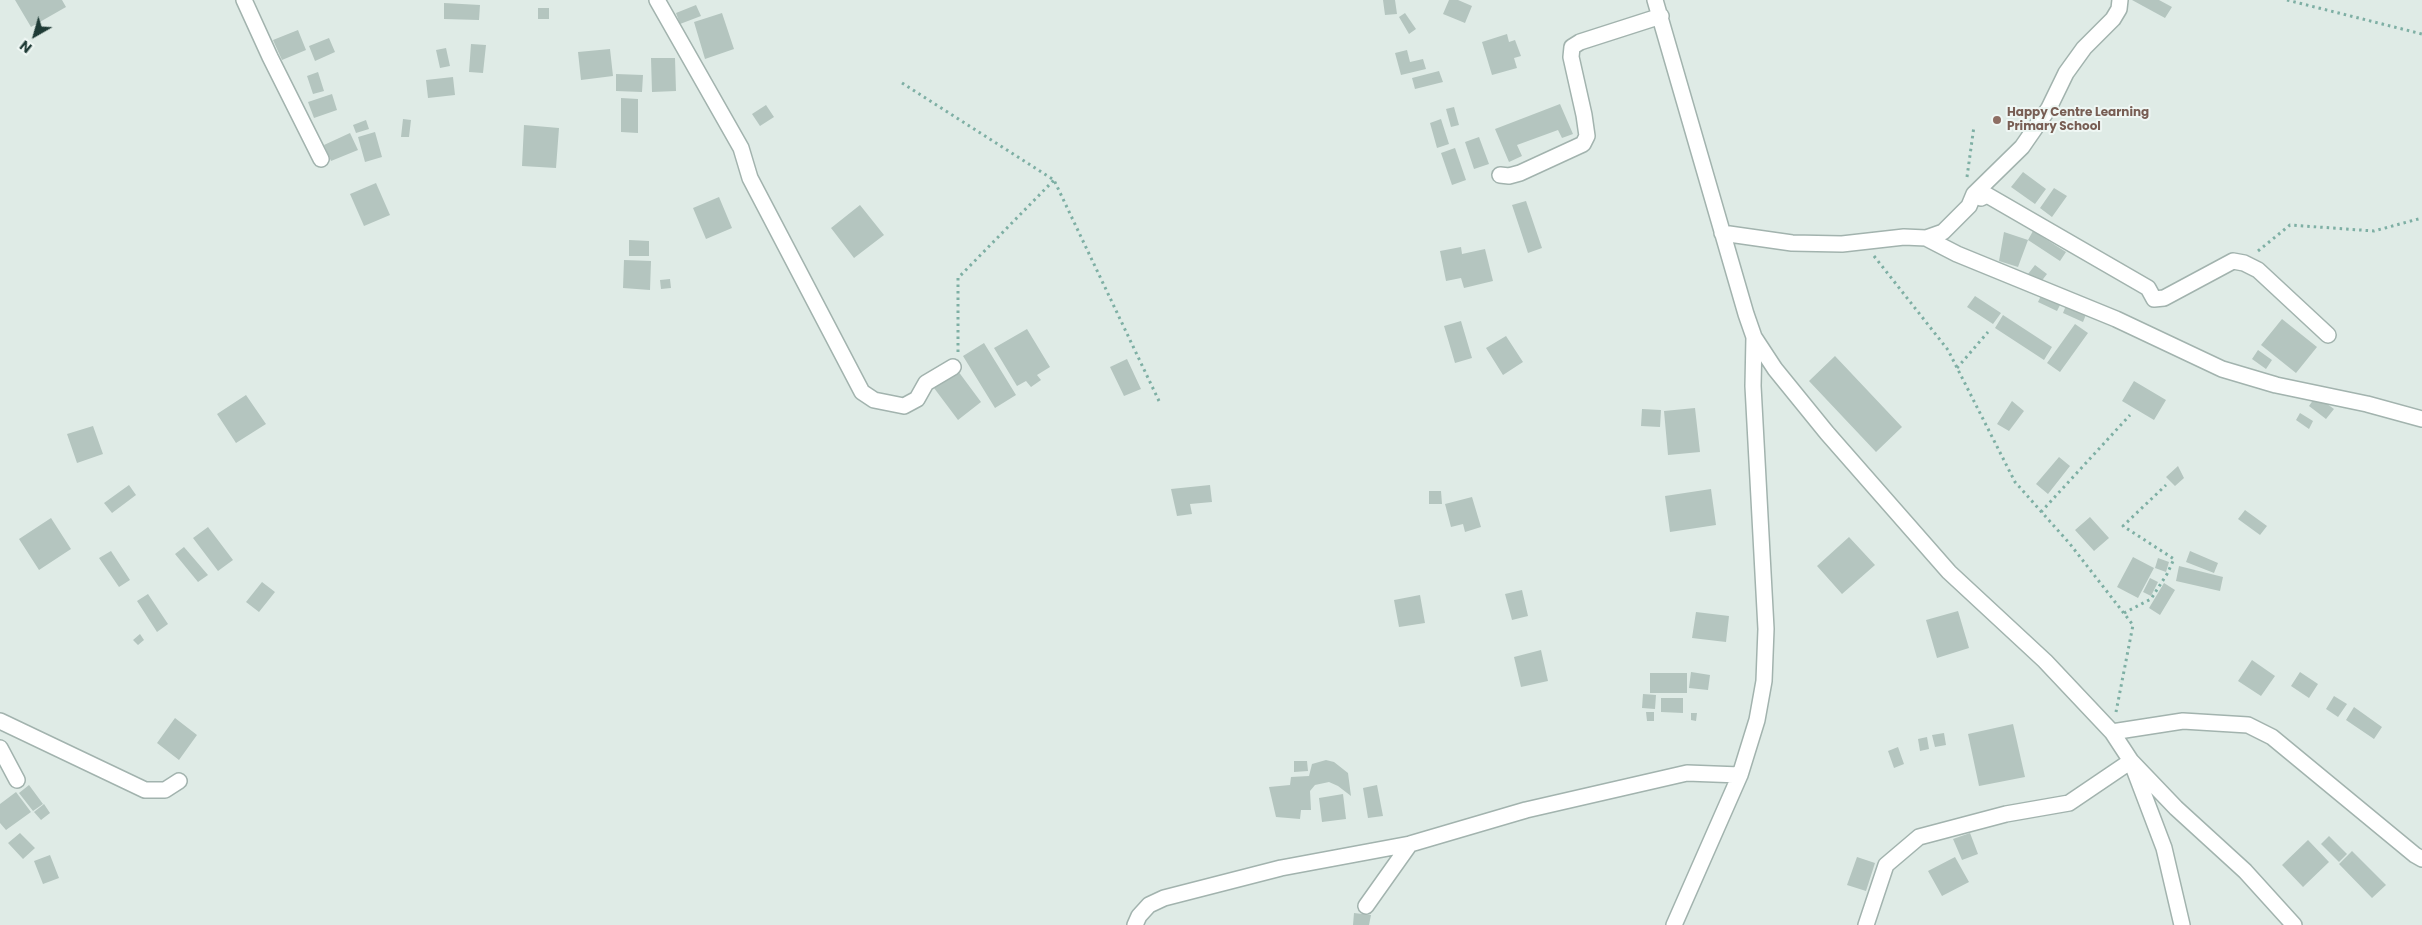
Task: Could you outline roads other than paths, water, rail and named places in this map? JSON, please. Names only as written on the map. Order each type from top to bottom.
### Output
[{"type":"street","points":[[244,0],[321,159]]},
{"type":"street","points":[[657,0],[741,148],[750,178],[862,392],[874,400],[904,406],[917,400],[926,383],[953,367]]},
{"type":"street","points":[[1656,0],[1722,233],[1754,337],[1775,369],[1827,433],[1949,572],[2045,661],[2112,732],[2131,761],[2176,808],[2245,871],[2294,925]]},
{"type":"street","points":[[1926,238],[1949,227],[1969,206],[1970,189],[2022,147],[2048,108],[2066,72],[2084,48],[2112,19],[2119,9],[2120,0]]},
{"type":"street","points":[[1500,174],[1509,176],[1520,173],[1583,144],[1587,136],[1571,57],[1572,47],[1580,42],[1661,16]]},
{"type":"street","points":[[1970,189],[1981,198],[1987,195],[2148,288],[2154,299],[2164,298],[2233,261],[2244,262],[2258,270],[2328,335]]},
{"type":"street","points":[[1722,233],[1792,243],[1842,244],[1904,237],[1926,238],[1957,254],[2116,319],[2222,369],[2276,385],[2367,404],[2422,419]]},
{"type":"street","points":[[1674,925],[1740,776],[1757,720],[1764,681],[1766,629],[1752,386],[1754,337]]},
{"type":"street","points":[[0,721],[146,790],[165,790],[178,781]]},
{"type":"street","points":[[2112,732],[2183,721],[2248,726],[2272,737],[2422,859]]},
{"type":"street","points":[[0,748],[17,780]]},
{"type":"street","points":[[1866,925],[1886,865],[1919,837],[2006,814],[2069,803],[2131,761]]},
{"type":"street","points":[[2131,761],[2164,848],[2182,925]]},
{"type":"street","points":[[1135,925],[1139,916],[1150,905],[1164,898],[1281,868],[1410,844],[1526,810],[1687,773],[1740,776]]},
{"type":"street","points":[[1366,906],[1410,844]]},
{"type":"place","name":"Happy Centre Learning Primary School","points":[[1997,120]]}]
